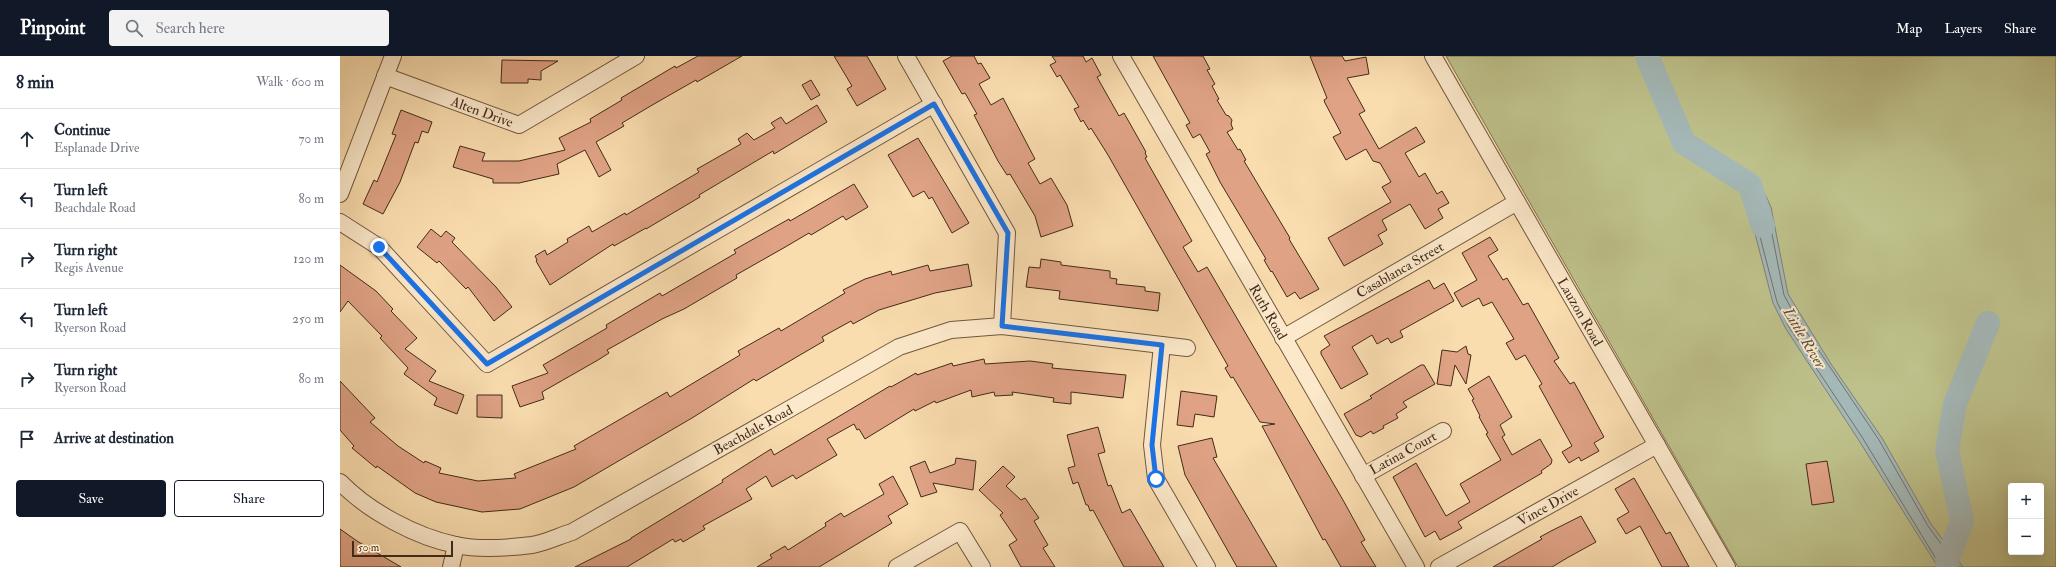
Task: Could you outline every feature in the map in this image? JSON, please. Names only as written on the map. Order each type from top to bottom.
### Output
[{"type":"street","points":[[340,194],[386,76],[392,56]]},
{"type":"street","name":"Alten Drive","points":[[386,76],[519,125],[636,56]]},
{"type":"street","points":[[906,56],[1008,233],[1002,326]]},
{"type":"street","name":"Ruth Road","points":[[1121,56],[1416,567]]},
{"type":"street","name":"Lauzon Road","points":[[1433,56],[1727,567]]},
{"type":"street","points":[[340,222],[379,247],[487,364],[934,104]]},
{"type":"street","name":"Casablanca Street","points":[[1283,338],[1517,202]]},
{"type":"street","name":"Beachdale Road","points":[[340,482],[355,498],[403,526],[456,545],[482,547],[532,545],[572,532],[899,347],[951,330],[1002,326],[1187,348]]},
{"type":"street","points":[[1162,345],[1152,445],[1156,479],[1207,567]]},
{"type":"street","name":"Latina Court","points":[[1363,476],[1443,431]]},
{"type":"street","name":"Vince Drive","points":[[1439,567],[1656,445]]},
{"type":"street","points":[[897,567],[960,531],[982,567]]},
{"type":"street","points":[[451,567],[456,545]]},
{"type":"green space","points":[[1446,56],[2056,56],[2056,567],[1738,567]]},
{"type":"water","points":[[1763,190],[1771,207],[1788,294],[1831,364],[1882,438],[1931,524],[1963,567],[1938,567],[1858,439],[1786,329],[1773,303],[1746,199]]},
{"type":"building","points":[[698,56],[742,56],[697,82],[696,80],[654,104],[622,123],[624,126],[596,142],[611,170],[599,177],[585,150],[557,164],[559,174],[519,183],[493,183],[493,179],[453,167],[460,146],[485,153],[482,161],[519,161],[565,150],[559,138],[591,122],[590,119],[622,100],[621,98],[675,66],[676,68]]},
{"type":"building","points":[[834,56],[867,56],[886,89],[857,106],[847,89],[852,86]]},
{"type":"building","points":[[952,56],[974,56],[978,64],[981,63],[990,78],[979,84],[991,105],[1003,98],[1035,159],[1028,163],[1040,184],[1051,178],[1067,205],[1073,226],[1041,237],[1035,216],[1010,174],[1007,175],[998,161],[974,115],[977,114],[965,93],[962,94],[943,61]]},
{"type":"building","points":[[1052,56],[1083,56],[1086,62],[1092,58],[1101,75],[1097,77],[1119,116],[1124,113],[1146,152],[1147,157],[1145,158],[1192,241],[1183,247],[1198,272],[1207,267],[1343,500],[1365,540],[1361,542],[1376,567],[1341,567],[1325,539],[1323,540],[1262,426],[1275,424],[1260,422],[1233,377],[1231,378],[1225,368],[1228,366],[1108,155],[1091,128],[1089,130],[1083,120],[1081,122],[1074,109],[1079,107],[1060,75],[1057,77],[1050,65],[1056,62]]},
{"type":"building","points":[[1153,56],[1203,56],[1210,69],[1207,70],[1215,84],[1212,86],[1219,99],[1217,100],[1226,115],[1232,120],[1231,124],[1233,129],[1227,132],[1238,150],[1240,149],[1246,160],[1244,161],[1319,289],[1300,299],[1295,292],[1287,297],[1264,260],[1266,259],[1220,182],[1206,154],[1210,152],[1200,134],[1193,138],[1186,125],[1190,123]]},
{"type":"building","points":[[1310,56],[1342,56],[1345,61],[1366,57],[1369,74],[1347,78],[1365,111],[1359,114],[1379,149],[1416,127],[1425,142],[1405,153],[1419,177],[1425,173],[1437,194],[1442,191],[1449,203],[1438,209],[1443,218],[1425,229],[1410,204],[1382,220],[1387,230],[1378,235],[1383,244],[1344,266],[1328,238],[1391,202],[1382,187],[1391,182],[1380,163],[1373,161],[1366,149],[1346,160],[1333,137],[1341,133],[1325,103],[1324,100],[1327,98]]},
{"type":"building","points":[[502,60],[558,61],[541,71],[541,80],[528,79],[528,83],[501,83]]},
{"type":"building","points":[[811,80],[820,95],[811,100],[802,85]]},
{"type":"building","points":[[817,105],[827,122],[774,154],[773,151],[699,195],[700,197],[646,229],[614,246],[613,244],[550,285],[536,261],[535,256],[545,250],[547,255],[568,242],[567,239],[589,226],[592,232],[625,213],[626,215],[699,172],[697,169],[741,144],[738,139],[747,133],[754,140],[775,128],[771,123],[781,117],[786,124]]},
{"type":"building","points":[[401,110],[432,122],[428,133],[422,131],[418,143],[415,142],[400,182],[383,214],[363,204],[374,180],[377,182],[396,135],[392,134]]},
{"type":"building","points":[[918,138],[969,223],[952,233],[932,197],[929,199],[924,191],[913,197],[888,155]]},
{"type":"building","points":[[854,184],[868,207],[846,220],[843,216],[811,235],[809,233],[736,275],[737,278],[684,309],[662,319],[607,350],[609,353],[542,392],[544,399],[520,407],[512,386],[548,373],[543,365],[607,328],[606,325],[660,293],[662,296],[736,253],[734,250],[789,219],[790,221]]},
{"type":"building","points":[[431,229],[441,237],[446,231],[455,238],[452,242],[496,287],[512,307],[494,321],[468,287],[466,289],[439,261],[437,263],[417,247]]},
{"type":"building","points":[[1490,237],[1498,250],[1488,256],[1503,280],[1507,278],[1523,305],[1528,303],[1559,358],[1554,361],[1570,384],[1574,382],[1604,437],[1594,443],[1599,451],[1581,461],[1579,457],[1569,463],[1562,452],[1572,446],[1539,386],[1542,384],[1525,355],[1516,360],[1506,343],[1514,339],[1492,302],[1483,306],[1479,298],[1462,307],[1454,293],[1477,280],[1462,253]]},
{"type":"building","points":[[1041,259],[1061,262],[1061,265],[1110,271],[1110,278],[1117,279],[1116,284],[1145,287],[1145,291],[1160,293],[1158,311],[1059,299],[1060,291],[1026,287],[1029,267],[1040,268]]},
{"type":"building","points":[[968,264],[972,286],[935,293],[879,310],[853,324],[851,321],[822,337],[824,341],[756,381],[754,379],[692,418],[574,487],[520,509],[482,512],[436,502],[415,493],[377,466],[376,468],[352,448],[354,446],[340,430],[340,381],[375,418],[370,422],[398,446],[424,463],[425,461],[441,468],[439,473],[478,481],[516,478],[514,474],[576,449],[574,446],[667,392],[670,397],[740,355],[738,351],[779,328],[781,331],[845,293],[843,290],[865,279],[891,271],[892,275],[928,265],[930,271]]},
{"type":"building","points":[[340,265],[376,291],[393,309],[391,311],[417,338],[405,349],[436,371],[429,381],[464,395],[457,414],[434,405],[437,398],[404,374],[408,368],[380,338],[382,336],[348,301],[340,312]]},
{"type":"building","points":[[1429,280],[1434,289],[1444,283],[1454,301],[1400,331],[1403,337],[1391,343],[1388,338],[1377,344],[1372,335],[1352,347],[1368,374],[1341,389],[1321,354],[1321,351],[1330,345],[1324,336]]},
{"type":"building","points":[[1466,346],[1468,354],[1471,355],[1466,384],[1455,365],[1451,386],[1437,384],[1442,350],[1457,352]]},
{"type":"building","points":[[984,359],[985,364],[1030,361],[1053,364],[1052,368],[1126,375],[1123,398],[1071,392],[1071,404],[1053,402],[1054,398],[1012,392],[1013,395],[995,396],[994,392],[972,397],[971,390],[936,403],[935,401],[915,411],[914,409],[865,439],[854,424],[827,439],[837,455],[796,479],[793,475],[772,487],[766,476],[746,489],[752,499],[703,526],[705,529],[683,542],[681,539],[675,542],[673,539],[627,567],[575,567],[631,539],[723,482],[722,480],[771,449],[774,455],[890,386],[891,387],[916,373],[917,375],[952,363],[953,366]]},
{"type":"building","points":[[1421,365],[1424,365],[1435,384],[1403,402],[1407,407],[1396,414],[1398,418],[1383,426],[1384,428],[1373,434],[1371,431],[1361,437],[1356,435],[1344,414],[1372,398],[1370,396]]},
{"type":"building","points":[[1489,376],[1512,417],[1500,425],[1505,435],[1502,437],[1512,455],[1540,439],[1552,460],[1551,464],[1541,471],[1542,473],[1458,522],[1462,528],[1440,540],[1435,531],[1425,537],[1393,477],[1416,463],[1446,516],[1470,502],[1460,484],[1501,460],[1486,434],[1488,433],[1479,417],[1480,416],[1472,400],[1474,399],[1468,389]]},
{"type":"building","points":[[1181,391],[1217,396],[1214,417],[1195,414],[1193,427],[1177,425]]},
{"type":"building","points":[[477,395],[502,395],[502,418],[477,417]]},
{"type":"building","points":[[1098,427],[1105,452],[1098,454],[1108,486],[1111,485],[1122,513],[1130,509],[1164,567],[1124,567],[1093,510],[1090,511],[1088,505],[1086,505],[1078,482],[1073,484],[1068,468],[1075,466],[1067,435]]},
{"type":"building","points":[[1212,438],[1217,457],[1213,458],[1277,567],[1237,567],[1185,475],[1178,446]]},
{"type":"building","points":[[956,458],[976,461],[973,490],[933,483],[937,492],[921,497],[910,467],[925,461],[930,473],[955,464]]},
{"type":"building","points":[[1827,461],[1834,502],[1812,505],[1806,464]]},
{"type":"building","points":[[1003,466],[1015,477],[1006,486],[1021,500],[1025,498],[1039,518],[1034,521],[1048,545],[1043,548],[1055,567],[1021,567],[1009,545],[1017,540],[1000,515],[1003,513],[979,490]]},
{"type":"building","points":[[893,476],[908,504],[888,516],[892,523],[819,567],[757,567],[772,558],[770,555],[785,546],[788,550],[826,526],[825,523],[841,513],[844,517],[884,494],[879,484]]},
{"type":"building","points":[[1634,478],[1666,534],[1670,532],[1689,567],[1662,567],[1640,526],[1626,534],[1617,519],[1629,512],[1615,489]]},
{"type":"building","points":[[1581,516],[1596,542],[1552,567],[1493,567],[1542,539],[1540,537]]},
{"type":"building","points":[[340,529],[357,541],[401,567],[340,567]]},
{"type":"waterway","name":"Little River","points":[[1647,56],[1684,143],[1750,185],[1763,226]]},
{"type":"waterway","name":"Little River","points":[[1947,561],[1962,521],[1947,450],[1955,404],[1988,323]]},
{"type":"route","points":[[379,247],[487,364],[934,104],[1008,233],[1002,326],[1162,345],[1152,445],[1156,479]]}]
